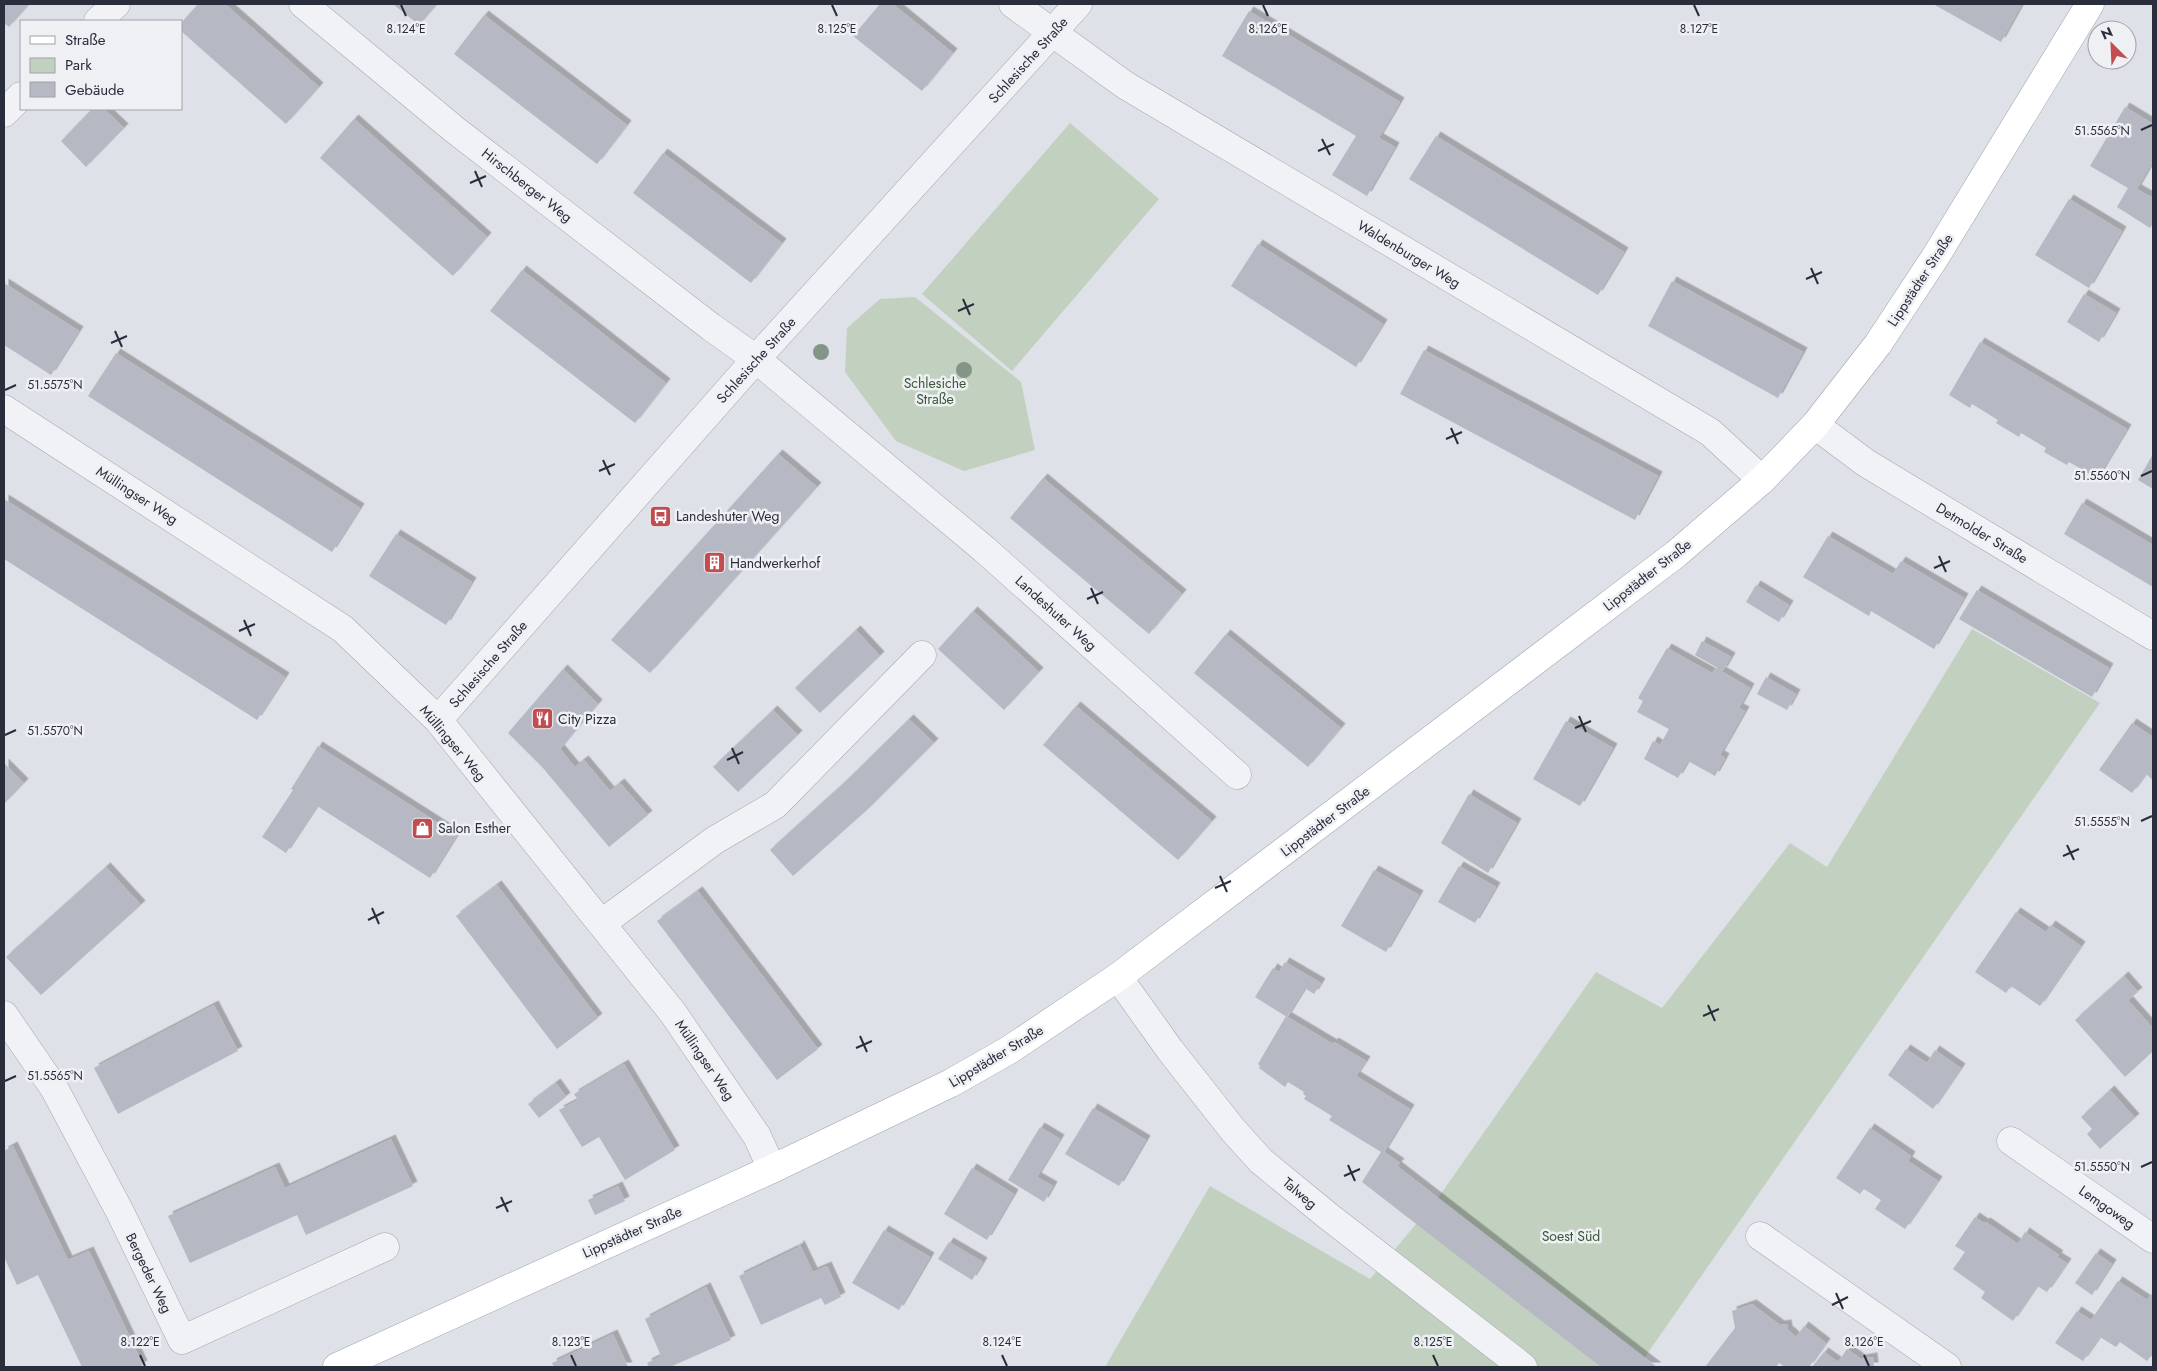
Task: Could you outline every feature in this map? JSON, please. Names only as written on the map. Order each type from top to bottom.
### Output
[{"type":"main road","name":"Lippstädter Straße","points":[[337,1367],[772,1169],[951,1083],[1038,1031],[1118,977],[1676,554],[1762,480],[1815,425],[1878,344],[1934,259],[2090,4]]},
{"type":"street","points":[[99,20],[116,4]]},
{"type":"street","name":"Hirschberger Weg","points":[[303,4],[455,130],[711,327],[756,359]]},
{"type":"street","name":"Waldenburger Weg","points":[[1013,4],[1125,85],[1710,432],[1762,480]]},
{"type":"street","name":"Schlesische Straße","points":[[438,720],[756,359],[1078,4]]},
{"type":"street","points":[[4,113],[20,97]]},
{"type":"street","name":"Landeshuter Weg","points":[[756,359],[984,549],[1237,774]]},
{"type":"street","name":"Müllingser Weg","points":[[4,409],[342,629],[438,720],[602,922],[679,1021],[757,1136],[772,1169]]},
{"type":"street","name":"Detmolder Straße","points":[[1815,425],[1866,463],[2153,636]]},
{"type":"street","points":[[602,922],[715,840],[775,805],[922,655]]},
{"type":"street","name":"Talweg","points":[[1118,977],[1232,1130],[1261,1161],[1328,1216],[1523,1367]]},
{"type":"street","name":"Bergeder Weg","points":[[4,1015],[54,1088],[120,1212],[182,1340],[385,1247]]},
{"type":"street","name":"Lemgoweg","points":[[2012,1141],[2153,1239]]},
{"type":"street","points":[[1760,1236],[1947,1367]]},
{"type":"green space","points":[[1070,123],[1159,199],[1012,371],[922,294]]},
{"type":"green space","name":"Schlesiche Straße","points":[[915,297],[1021,382],[1035,450],[964,471],[896,441],[845,372],[847,328],[880,299]]},
{"type":"green space","name":"Soest Süd","points":[[1972,629],[2100,703],[1638,1367],[1105,1367],[1210,1186],[1370,1279],[1438,1198],[1596,972],[1662,1008],[1790,843],[1827,867]]},
{"type":"building","points":[[4,4],[29,4],[9,27],[4,23]]},
{"type":"building","points":[[198,4],[225,4],[319,87],[286,124],[182,32],[182,22]]},
{"type":"building","points":[[393,4],[437,4],[419,25]]},
{"type":"building","points":[[880,4],[893,4],[953,53],[922,91],[853,36]]},
{"type":"building","points":[[1933,4],[2022,4],[2001,42]]},
{"type":"building","points":[[1249,11],[1400,102],[1379,138],[1395,147],[1367,196],[1332,175],[1356,136],[1222,56]]},
{"type":"building","points":[[484,15],[627,125],[597,164],[454,54]]},
{"type":"building","points":[[2125,107],[2153,124],[2153,161],[2137,189],[2153,198],[2153,223],[2150,228],[2117,207],[2128,188],[2090,166]]},
{"type":"building","points":[[91,110],[105,110],[124,128],[86,167],[61,141]]},
{"type":"building","points":[[354,119],[487,237],[453,276],[320,158]]},
{"type":"building","points":[[1436,136],[1624,252],[1598,295],[1409,179]]},
{"type":"building","points":[[663,153],[782,243],[751,283],[633,193]]},
{"type":"building","points":[[2069,199],[2122,231],[2089,288],[2035,255]]},
{"type":"building","points":[[1258,244],[1383,324],[1356,367],[1231,286]]},
{"type":"building","points":[[522,270],[666,383],[635,423],[490,311]]},
{"type":"building","points":[[1672,281],[1803,352],[1778,398],[1648,326]]},
{"type":"building","points":[[4,283],[79,331],[51,375],[4,345]]},
{"type":"building","points":[[2084,294],[2116,313],[2099,342],[2067,322]]},
{"type":"building","points":[[1980,342],[2127,429],[2095,482],[2092,481],[2095,477],[2069,462],[2067,465],[2044,452],[2046,448],[2021,433],[2019,437],[1996,423],[1998,420],[1972,404],[1970,408],[1949,395]]},
{"type":"building","points":[[1424,350],[1658,476],[1635,520],[1400,394]]},
{"type":"building","points":[[116,353],[360,508],[332,552],[88,396]]},
{"type":"building","name":"Handwerkerhof","points":[[778,454],[817,487],[650,673],[611,640]]},
{"type":"building","points":[[2153,454],[2153,489],[2138,480]]},
{"type":"building","points":[[1043,478],[1182,594],[1149,634],[1010,518]]},
{"type":"building","points":[[4,499],[285,677],[257,720],[4,559]]},
{"type":"building","points":[[2082,503],[2153,545],[2153,587],[2064,534]]},
{"type":"building","points":[[396,534],[472,582],[446,625],[369,576]]},
{"type":"building","points":[[1828,536],[1893,574],[1901,561],[1964,598],[1934,649],[1871,611],[1869,616],[1803,577]]},
{"type":"building","points":[[1756,585],[1789,605],[1779,622],[1746,602]]},
{"type":"building","points":[[1977,590],[2109,668],[2092,697],[1959,619]]},
{"type":"building","points":[[973,611],[1039,672],[1004,710],[938,649]]},
{"type":"building","points":[[856,630],[880,656],[820,713],[795,688]]},
{"type":"building","points":[[1226,634],[1341,728],[1308,767],[1194,673]]},
{"type":"building","points":[[1702,641],[1731,657],[1723,671],[1695,655]]},
{"type":"building","points":[[1667,648],[1712,673],[1716,668],[1750,688],[1739,708],[1745,711],[1720,755],[1725,758],[1715,776],[1688,761],[1678,778],[1644,759],[1653,741],[1660,745],[1669,729],[1637,712],[1643,701],[1638,698]]},
{"type":"building","points":[[563,669],[598,704],[560,749],[575,767],[584,760],[610,791],[620,783],[648,815],[609,847],[543,768],[508,733]]},
{"type":"building","points":[[1766,677],[1796,694],[1787,710],[1757,694]]},
{"type":"building","points":[[1076,706],[1212,821],[1178,860],[1043,745]]},
{"type":"building","points":[[773,710],[798,735],[738,792],[713,767]]},
{"type":"building","points":[[909,719],[934,743],[868,809],[793,876],[770,850],[844,783]]},
{"type":"building","points":[[1566,721],[1613,748],[1580,806],[1533,779]]},
{"type":"building","points":[[2132,723],[2153,737],[2153,780],[2146,774],[2132,793],[2099,770]]},
{"type":"building","points":[[318,746],[457,835],[430,878],[317,806],[286,853],[262,837],[293,790],[291,789]]},
{"type":"building","points":[[4,763],[24,783],[4,804]]},
{"type":"building","points":[[1469,794],[1517,823],[1488,873],[1441,843]]},
{"type":"building","points":[[1459,866],[1496,887],[1475,923],[1438,902]]},
{"type":"building","points":[[106,867],[141,905],[41,995],[6,957]]},
{"type":"building","points":[[1374,870],[1419,895],[1386,952],[1341,926]]},
{"type":"building","points":[[497,885],[598,1018],[557,1049],[456,916]]},
{"type":"building","points":[[698,891],[818,1049],[777,1080],[657,921]]},
{"type":"building","points":[[2016,912],[2046,932],[2051,925],[2081,946],[2040,1006],[2011,986],[2006,993],[1975,972]]},
{"type":"building","points":[[1285,962],[1321,983],[1314,994],[1305,988],[1287,1017],[1255,997],[1273,968],[1279,972]]},
{"type":"building","points":[[2124,976],[2138,992],[2128,1000],[2151,1026],[2153,1024],[2153,1051],[2125,1077],[2075,1020]]},
{"type":"building","points":[[214,1005],[238,1051],[118,1114],[94,1068]]},
{"type":"building","points":[[1286,1016],[1366,1061],[1356,1076],[1410,1109],[1384,1152],[1400,1163],[1397,1166],[1657,1367],[1601,1367],[1362,1182],[1381,1152],[1329,1120],[1332,1116],[1304,1099],[1306,1096],[1303,1094],[1304,1092],[1288,1082],[1285,1087],[1259,1068],[1258,1064]]},
{"type":"building","points":[[1906,1049],[1927,1063],[1935,1050],[1961,1068],[1933,1109],[1888,1075]]},
{"type":"building","points":[[624,1064],[675,1150],[625,1180],[599,1137],[582,1147],[559,1110],[578,1100],[574,1094]]},
{"type":"building","points":[[556,1083],[566,1097],[539,1118],[528,1104]]},
{"type":"building","points":[[2110,1090],[2135,1118],[2100,1149],[2087,1134],[2092,1129],[2081,1117]]},
{"type":"building","points":[[1093,1108],[1146,1140],[1119,1186],[1065,1154]]},
{"type":"building","points":[[1040,1127],[1060,1139],[1037,1177],[1053,1186],[1044,1202],[1008,1180]]},
{"type":"building","points":[[1870,1128],[1911,1156],[1908,1161],[1938,1181],[1905,1229],[1875,1209],[1881,1200],[1864,1189],[1860,1194],[1836,1178]]},
{"type":"building","points":[[391,1139],[413,1186],[306,1235],[297,1215],[190,1263],[168,1216],[275,1167],[285,1188]]},
{"type":"building","points":[[13,1146],[68,1260],[89,1251],[143,1365],[139,1367],[82,1367],[38,1275],[17,1285],[4,1257],[4,1151]]},
{"type":"building","points":[[972,1168],[1014,1194],[987,1240],[944,1214]]},
{"type":"building","points":[[618,1186],[625,1201],[595,1215],[588,1200]]},
{"type":"building","points":[[1975,1217],[1984,1223],[1986,1222],[2018,1244],[2025,1232],[2059,1255],[2057,1257],[2067,1263],[2047,1292],[2037,1286],[2013,1321],[1981,1298],[1985,1292],[1953,1269],[1965,1252],[1955,1246]]},
{"type":"building","points":[[884,1230],[930,1257],[899,1310],[852,1283]]},
{"type":"building","points":[[949,1242],[983,1262],[972,1280],[938,1259]]},
{"type":"building","points":[[800,1245],[813,1272],[827,1266],[841,1297],[825,1305],[821,1298],[761,1325],[739,1276]]},
{"type":"building","points":[[2096,1253],[2112,1264],[2092,1295],[2075,1283]]},
{"type":"building","points":[[2118,1281],[2147,1300],[2151,1294],[2153,1296],[2153,1353],[2147,1361],[2120,1342],[2116,1347],[2100,1337],[2083,1361],[2055,1343],[2077,1311],[2091,1320]]},
{"type":"building","points":[[706,1287],[731,1340],[670,1367],[649,1367],[647,1363],[661,1356],[645,1319]]},
{"type":"building","points":[[1752,1304],[1780,1325],[1787,1324],[1788,1330],[1796,1337],[1804,1326],[1826,1343],[1809,1367],[1785,1367],[1779,1363],[1776,1367],[1705,1367],[1735,1328],[1732,1311]]},
{"type":"building","points":[[613,1334],[628,1367],[554,1367],[552,1363]]},
{"type":"building","points":[[1847,1349],[1861,1359],[1873,1357],[1874,1367],[1812,1367],[1824,1352],[1838,1362]]},
{"type":"place","name":"Landeshuter Weg","points":[[660,516]]},
{"type":"place","name":"Handwerkerhof","points":[[714,563]]},
{"type":"place","name":"City Pizza","points":[[542,719]]},
{"type":"place","name":"Salon Esther","points":[[422,828]]}]
